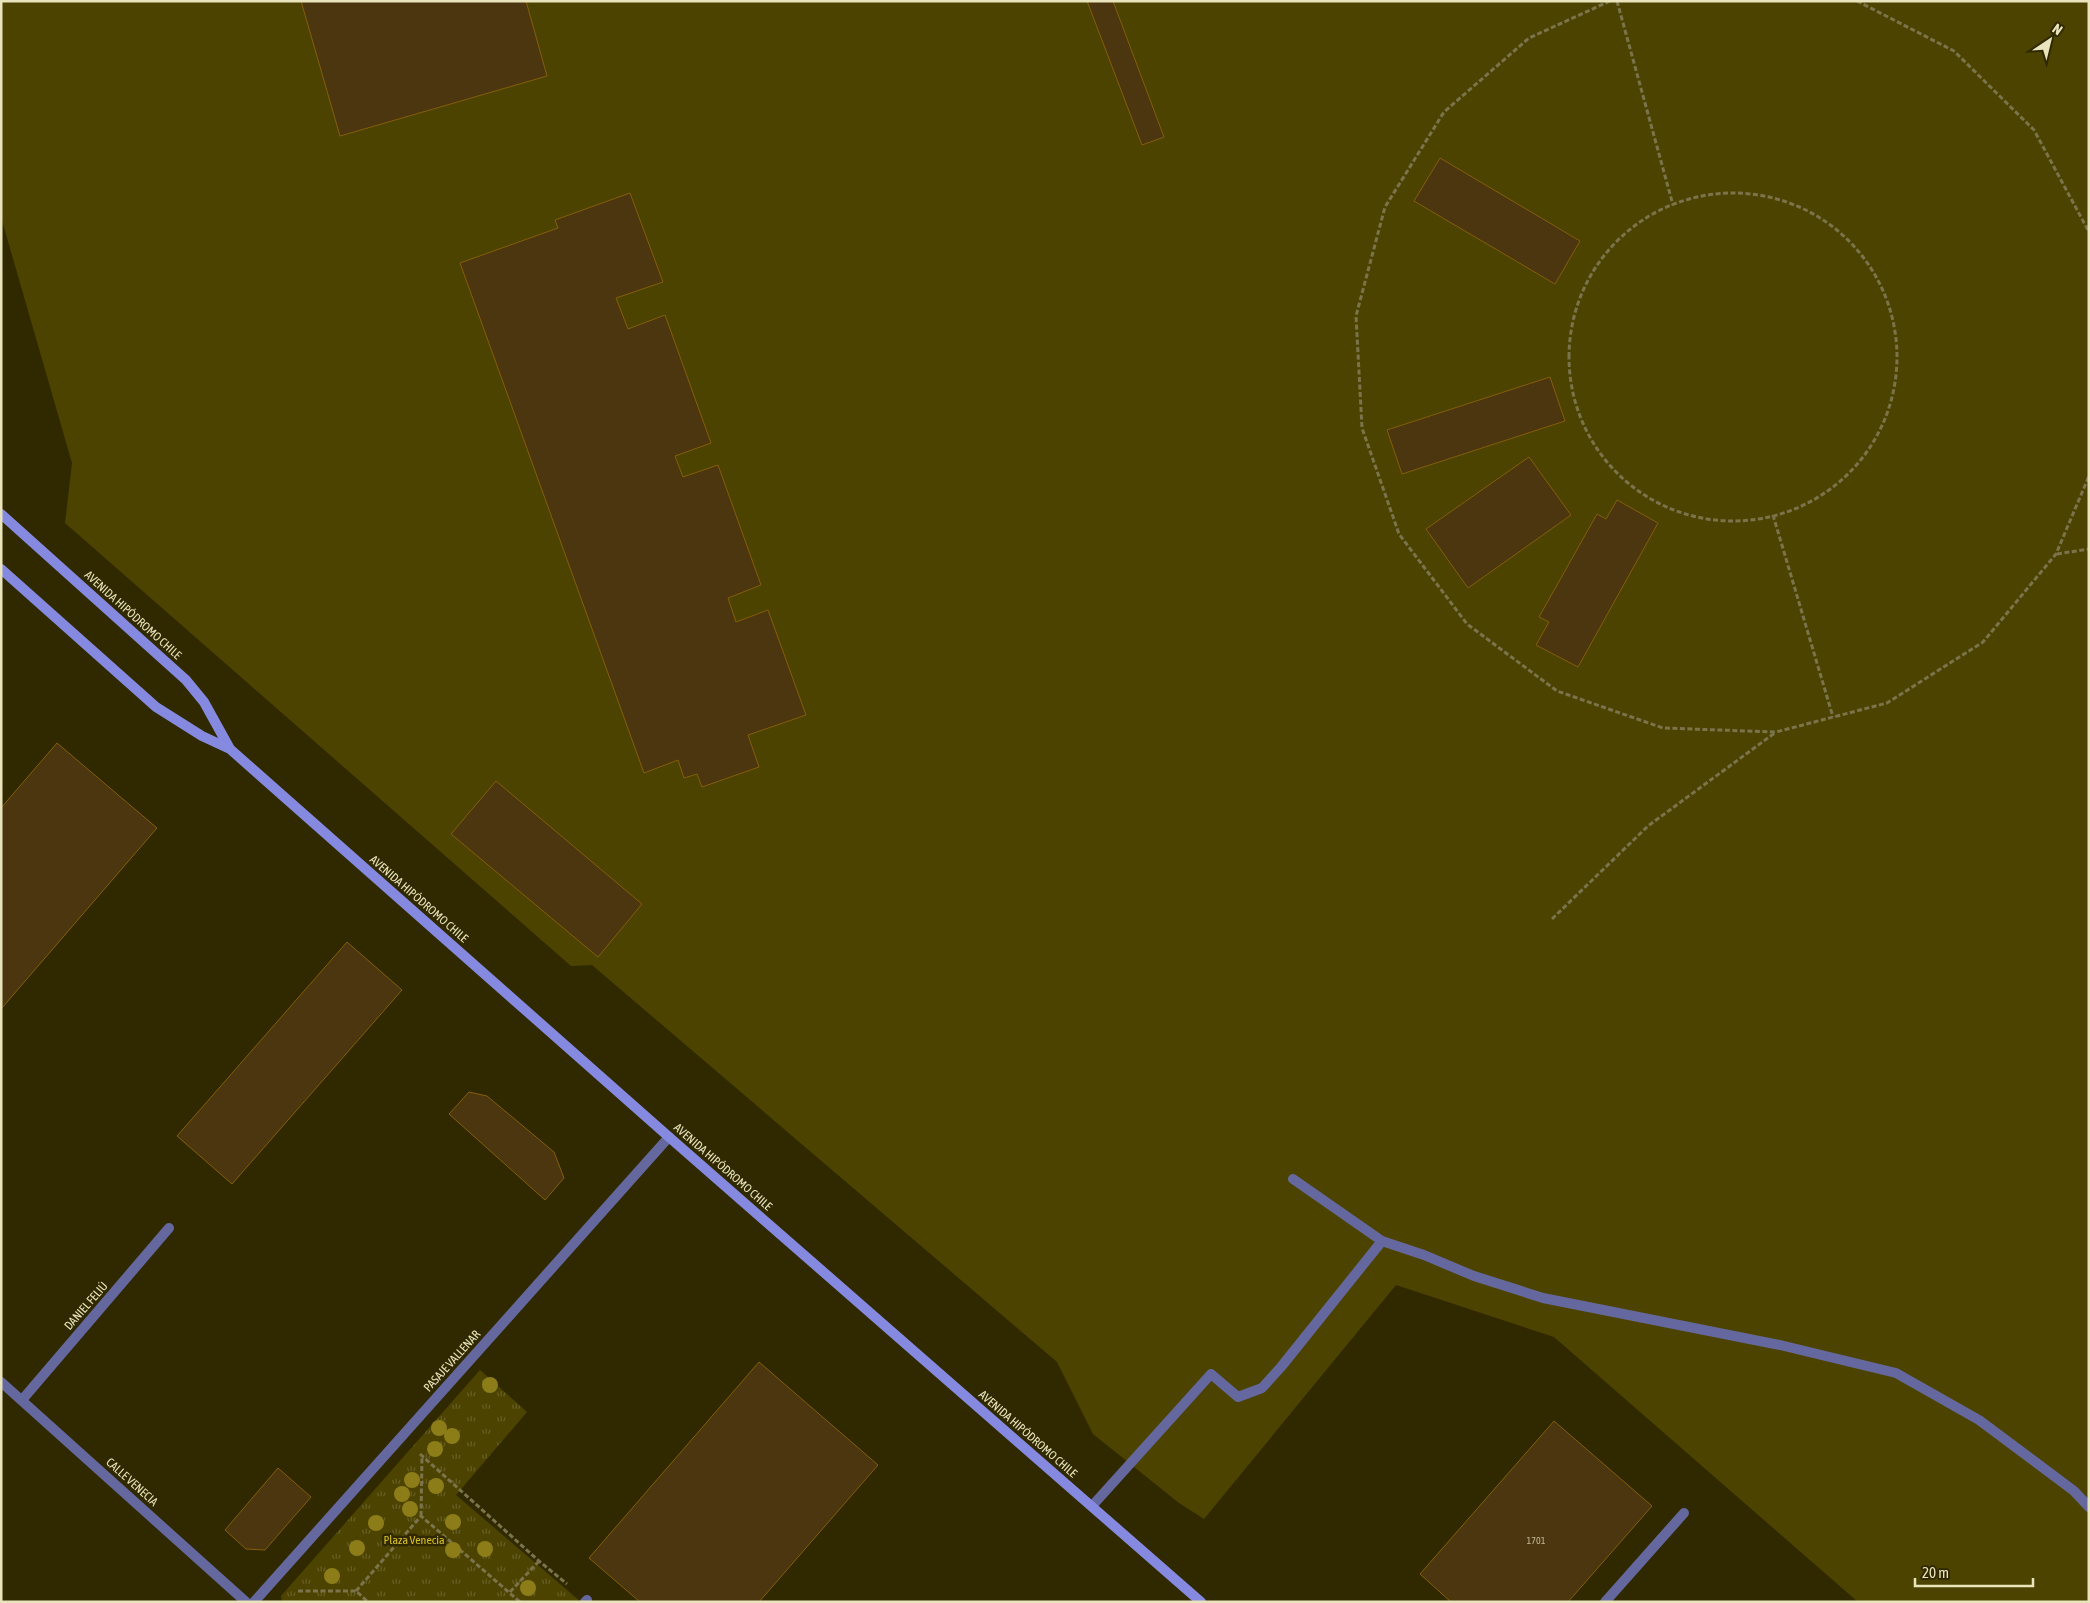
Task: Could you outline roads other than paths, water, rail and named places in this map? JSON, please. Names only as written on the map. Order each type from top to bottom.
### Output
[{"type":"street","name":"AVENIDA HIPÓDROMO CHILE","points":[[1,514],[186,680],[204,702],[230,749]]},
{"type":"street","name":"AVENIDA HIPÓDROMO CHILE","points":[[1,570],[156,706],[202,736],[230,749],[669,1137],[1201,1602]]},
{"type":"street","name":"PASAJE VALLENAR","points":[[254,1602],[669,1137]]},
{"type":"street","points":[[1293,1180],[1382,1241],[1424,1255],[1474,1276],[1543,1298],[1780,1346],[1896,1373],[1979,1420],[2074,1491],[2089,1507]]},
{"type":"street","name":"DANIEL FELIÚ","points":[[22,1400],[169,1228]]},
{"type":"street","points":[[1092,1506],[1211,1374],[1238,1397],[1262,1388],[1382,1241]]},
{"type":"street","name":"CALLE VENECIA","points":[[1,1382],[246,1602]]},
{"type":"street","points":[[1605,1602],[1684,1513]]},
{"type":"park label","name":"Plaza Venecia","points":[[414,1540]]}]
